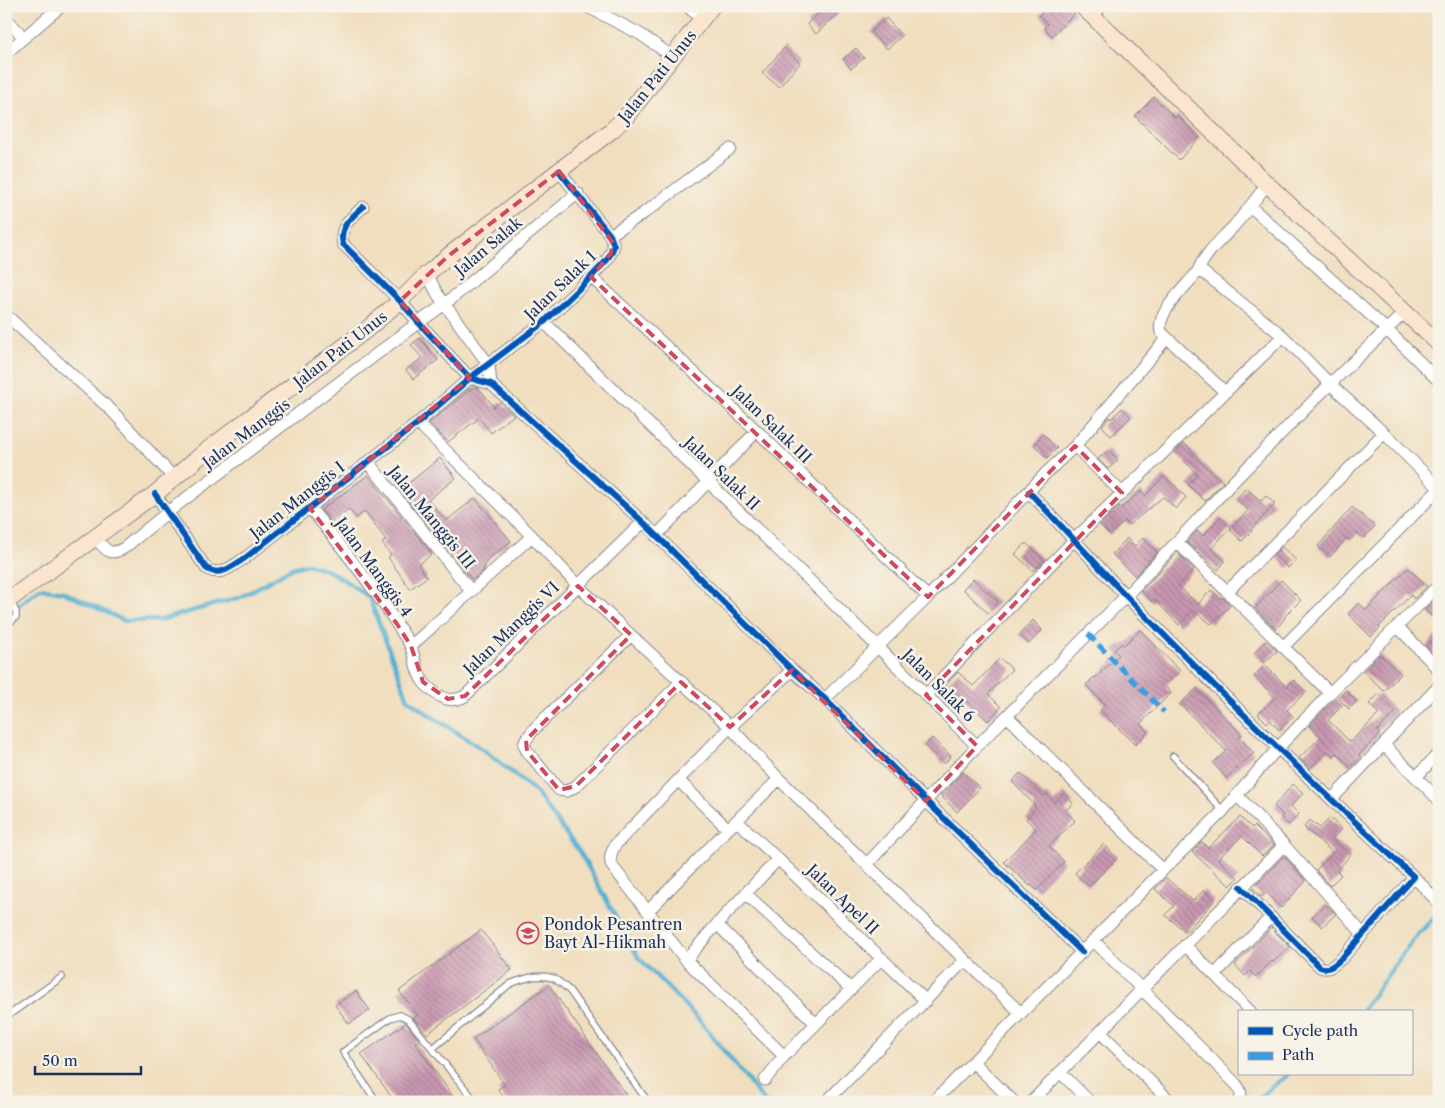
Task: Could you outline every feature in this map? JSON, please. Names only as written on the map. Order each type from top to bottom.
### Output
[{"type":"main road","points":[[1092,9],[1267,184],[1439,344]]},
{"type":"main road","name":"Jalan Pati Unus","points":[[11,605],[161,503],[174,478],[205,452],[366,330],[408,311],[435,290],[447,257],[569,182],[612,130],[625,118],[708,13]]},
{"type":"street","points":[[6,53],[61,6]]},
{"type":"street","points":[[586,6],[640,34],[673,56]]},
{"type":"street","points":[[687,6],[708,13]]},
{"type":"street","points":[[6,18],[24,38]]},
{"type":"street","points":[[569,182],[610,235],[644,213],[730,149]]},
{"type":"street","name":"Jalan Salak","points":[[408,311],[569,182]]},
{"type":"street","points":[[1225,392],[1161,332],[1160,322],[1162,316],[1199,269],[1209,251],[1250,206],[1267,184]]},
{"type":"street","points":[[1250,206],[1386,329],[1439,381]]},
{"type":"street","points":[[363,207],[346,224],[341,237],[343,244],[470,378],[491,384],[642,522],[1082,952]]},
{"type":"street","name":"Jalan Salak 1","points":[[470,378],[544,322],[592,276],[612,254],[614,246],[610,235]]},
{"type":"street","points":[[1199,269],[1283,336],[1330,384],[1384,433],[1439,488],[1284,646]]},
{"type":"street","name":"Jalan Salak III","points":[[592,276],[757,431],[928,597]]},
{"type":"street","points":[[435,290],[489,365],[491,384]]},
{"type":"street","name":"Jalan Manggis","points":[[101,544],[114,552],[124,548],[161,503],[408,311]]},
{"type":"street","points":[[867,864],[977,746],[1126,596],[1231,484],[1330,384],[1405,312]]},
{"type":"street","points":[[6,315],[112,411],[174,478]]},
{"type":"street","name":"Jalan Salak II","points":[[544,322],[878,647]]},
{"type":"street","points":[[926,694],[1075,539],[1283,336]]},
{"type":"street","points":[[825,699],[928,597],[1075,446],[1167,338]]},
{"type":"street","name":"Jalan Manggis I","points":[[161,503],[206,568],[212,572],[219,573],[227,570],[418,423],[470,378]]},
{"type":"street","points":[[418,423],[532,536],[578,586],[730,728],[779,779],[1021,1013]]},
{"type":"street","points":[[656,536],[757,431]]},
{"type":"street","points":[[1228,591],[1384,433]]},
{"type":"street","points":[[1075,446],[1122,493]]},
{"type":"street","name":"Jalan Manggis III","points":[[368,462],[471,591]]},
{"type":"street","points":[[1029,492],[1075,539],[1126,596],[1278,748],[1437,901]]},
{"type":"street","name":"Jalan Manggis 4","points":[[310,508],[366,577],[411,646]]},
{"type":"street","name":"Jalan Manggis VI","points":[[411,646],[415,665],[423,682],[436,694],[448,700],[456,700],[465,696],[642,522]]},
{"type":"street","points":[[411,646],[532,536]]},
{"type":"street","points":[[1177,542],[1330,693]]},
{"type":"street","points":[[933,1102],[1223,812],[1278,748],[1330,693],[1439,585]]},
{"type":"street","points":[[1397,626],[1439,670]]},
{"type":"street","points":[[631,635],[534,729],[526,740],[524,745],[526,752],[559,790],[567,791],[576,786],[681,682]]},
{"type":"street","name":"Jalan Salak 6","points":[[878,647],[977,746]]},
{"type":"street","points":[[784,1056],[686,960],[612,866],[610,860],[615,845],[730,728],[792,670]]},
{"type":"street","points":[[1332,799],[1439,686]]},
{"type":"street","points":[[1007,716],[1163,870]]},
{"type":"street","points":[[1384,745],[1439,800]]},
{"type":"street","points":[[1416,778],[1439,753]]},
{"type":"street","points":[[648,911],[779,779]]},
{"type":"street","name":"Jalan Apel II","points":[[679,781],[732,825],[778,859],[926,1001]]},
{"type":"street","points":[[1237,795],[1363,934]]},
{"type":"street","points":[[1031,1102],[1284,845]]},
{"type":"street","points":[[686,960],[778,859]]},
{"type":"street","points":[[1241,887],[1320,967],[1330,968],[1335,965],[1414,877]]},
{"type":"street","points":[[746,894],[850,989]]},
{"type":"street","points":[[1216,974],[1272,917]]},
{"type":"street","points":[[717,924],[816,1024]]},
{"type":"street","points":[[1093,940],[1236,1084],[1240,1089],[1240,1102]]},
{"type":"street","points":[[1185,945],[1216,974],[1249,1010]]},
{"type":"street","points":[[765,1080],[784,1056],[882,958]]},
{"type":"street","points":[[826,1102],[965,960]]},
{"type":"street","points":[[1100,1032],[1171,1102]]},
{"type":"street","points":[[973,1062],[1014,1102]]},
{"type":"street","points":[[1060,1072],[1090,1102]]},
{"type":"lane","points":[[6,626],[16,618],[11,605]]},
{"type":"lane","points":[[1173,756],[1223,812]]},
{"type":"lane","points":[[432,1049],[510,984],[525,978],[541,976],[554,978],[569,990],[648,1102]]},
{"type":"lane","points":[[6,1017],[62,977]]},
{"type":"lane","points":[[376,1102],[343,1052],[390,1018],[400,1015],[408,1019],[476,1102]]},
{"type":"highlighted area","points":[[559,171],[613,243],[611,253],[591,277],[928,597],[1075,446],[1122,493],[926,695],[977,746],[926,801],[792,670],[730,727],[681,682],[576,786],[559,790],[527,751],[526,740],[631,635],[578,586],[465,696],[448,699],[423,682],[411,646],[397,624],[310,508],[470,378],[400,301],[447,257]]},
{"type":"building","points":[[827,6],[833,6],[839,13],[816,34],[807,24]]},
{"type":"building","points":[[1048,6],[1070,6],[1075,13],[1052,36],[1044,27],[1048,24],[1039,15]]},
{"type":"building","points":[[886,18],[902,36],[887,49],[871,32]]},
{"type":"building","points":[[784,48],[800,63],[779,87],[762,73]]},
{"type":"building","points":[[856,48],[864,58],[851,69],[843,59]]},
{"type":"building","points":[[1154,97],[1175,118],[1178,116],[1200,137],[1179,160],[1135,116]]},
{"type":"building","points":[[420,338],[438,360],[413,379],[406,370],[422,358],[411,345]]},
{"type":"building","points":[[473,387],[479,388],[494,407],[499,402],[514,415],[491,433],[479,418],[448,442],[429,423]]},
{"type":"building","points":[[1122,408],[1131,417],[1111,436],[1102,426]]},
{"type":"building","points":[[1043,434],[1057,448],[1047,458],[1034,445]]},
{"type":"building","points":[[1184,443],[1223,482],[1205,501],[1188,485],[1198,474],[1175,452]]},
{"type":"building","points":[[1108,450],[1118,460],[1108,469],[1098,459]]},
{"type":"building","points":[[440,458],[456,478],[428,500],[446,521],[475,498],[511,541],[487,560],[483,571],[472,580],[400,490]]},
{"type":"building","points":[[368,475],[432,554],[418,565],[427,577],[410,589],[388,557],[391,555],[382,543],[386,540],[365,511],[356,518],[349,509],[331,522],[321,510]]},
{"type":"building","points":[[1164,476],[1186,497],[1176,509],[1163,497],[1129,525],[1125,521],[1110,535],[1100,525],[1119,506],[1121,508],[1141,491],[1145,496]]},
{"type":"building","points":[[1246,488],[1261,501],[1266,496],[1275,504],[1242,541],[1230,530],[1248,510],[1236,499]]},
{"type":"building","points":[[1352,507],[1375,526],[1364,538],[1357,533],[1350,540],[1347,538],[1330,557],[1318,546]]},
{"type":"building","points":[[1220,517],[1231,527],[1211,549],[1225,561],[1218,570],[1187,542],[1197,531],[1203,536]]},
{"type":"building","points":[[1127,538],[1134,547],[1143,538],[1157,552],[1135,576],[1112,554]]},
{"type":"building","points":[[1026,543],[1044,560],[1033,571],[1015,554]]},
{"type":"building","points":[[1282,547],[1296,560],[1288,568],[1274,555]]},
{"type":"building","points":[[1177,553],[1194,569],[1178,586],[1198,604],[1211,590],[1221,599],[1223,598],[1230,606],[1211,624],[1193,610],[1179,625],[1155,600],[1152,602],[1141,591]]},
{"type":"building","points":[[1408,568],[1427,586],[1414,599],[1411,595],[1371,637],[1348,614],[1359,603],[1366,610]]},
{"type":"building","points":[[973,579],[998,602],[988,613],[963,589]]},
{"type":"building","points":[[1281,580],[1301,600],[1284,617],[1276,629],[1255,608]]},
{"type":"building","points":[[1439,598],[1439,623],[1425,610]]},
{"type":"building","points":[[1033,620],[1042,630],[1029,644],[1019,635]]},
{"type":"building","points":[[1140,630],[1180,671],[1165,686],[1171,693],[1140,724],[1148,732],[1135,745],[1100,710],[1105,705],[1086,685],[1119,655],[1114,650],[1122,643],[1124,645]]},
{"type":"building","points":[[1439,633],[1439,659],[1426,646]]},
{"type":"building","points":[[1266,641],[1277,651],[1264,663],[1254,653]]},
{"type":"building","points":[[1380,654],[1401,674],[1384,691],[1363,671]]},
{"type":"building","points":[[1000,658],[1012,669],[988,694],[1001,707],[988,721],[962,697],[954,706],[939,692],[958,672],[973,686]]},
{"type":"building","points":[[1265,665],[1287,687],[1294,680],[1306,692],[1287,710],[1293,717],[1279,730],[1270,720],[1267,723],[1258,714],[1275,698],[1254,676]]},
{"type":"building","points":[[1197,688],[1242,735],[1239,737],[1254,753],[1226,778],[1213,763],[1226,751],[1180,704]]},
{"type":"building","points":[[1346,690],[1357,701],[1349,709],[1338,698]]},
{"type":"building","points":[[1379,694],[1396,712],[1377,731],[1380,734],[1350,767],[1337,753],[1334,756],[1328,751],[1310,768],[1299,758],[1321,737],[1309,726],[1335,699],[1342,706],[1328,720],[1350,742],[1379,714],[1369,704]]},
{"type":"building","points":[[932,738],[951,756],[944,764],[925,746]]},
{"type":"building","points":[[963,772],[980,788],[957,812],[941,796]]},
{"type":"building","points":[[1020,773],[1044,796],[1047,794],[1055,802],[1064,793],[1073,803],[1065,811],[1075,821],[1049,846],[1064,862],[1037,890],[1004,862],[1036,829],[1026,819],[1036,808],[1035,805],[1012,782]]},
{"type":"building","points":[[1293,784],[1303,793],[1291,806],[1299,814],[1289,825],[1281,818],[1283,815],[1274,806]]},
{"type":"building","points":[[1240,817],[1252,828],[1254,826],[1274,845],[1262,856],[1242,836],[1218,859],[1238,878],[1230,886],[1192,852],[1202,842],[1208,848]]},
{"type":"building","points":[[1330,818],[1342,829],[1332,839],[1351,854],[1337,871],[1341,875],[1330,886],[1316,870],[1333,853],[1304,827],[1310,820],[1320,828]]},
{"type":"building","points":[[1104,844],[1117,858],[1089,886],[1075,873]]},
{"type":"building","points":[[1284,856],[1306,881],[1281,908],[1266,892],[1262,897],[1253,888]]},
{"type":"building","points":[[1166,878],[1193,901],[1204,890],[1214,901],[1186,932],[1165,915],[1174,906],[1155,889]]},
{"type":"building","points":[[1326,904],[1336,914],[1322,927],[1312,917]]},
{"type":"building","points":[[1271,928],[1290,947],[1256,977],[1250,971],[1245,976],[1235,965]]},
{"type":"building","points":[[481,930],[512,970],[427,1034],[413,1018],[418,1015],[399,991]]},
{"type":"building","points":[[549,985],[631,1102],[507,1102],[498,1089],[505,1085],[473,1039]]},
{"type":"building","points":[[356,991],[370,1010],[349,1024],[335,1005]]},
{"type":"building","points":[[406,1023],[419,1040],[415,1043],[457,1102],[395,1102],[361,1054]]},
{"type":"waterway","points":[[6,614],[41,588],[63,592],[125,621],[160,620],[241,597],[292,568],[308,564],[327,570],[344,580],[369,597],[408,699],[481,748],[534,790],[581,854],[638,957],[701,1022],[765,1102]]},
{"type":"waterway","points":[[1362,1010],[1413,940],[1439,912]]},
{"type":"waterway","points":[[1255,1102],[1286,1076]]},
{"type":"marked path","points":[[1088,634],[1164,712]]},
{"type":"cycle path","points":[[155,494],[206,568],[216,572],[226,570],[245,558],[418,423],[470,378],[544,322],[591,277],[611,253],[614,246],[610,235],[559,171]]},
{"type":"cycle path","points":[[363,207],[344,227],[342,232],[343,244],[400,301],[470,378],[491,384],[643,522],[1082,952]]},
{"type":"cycle path","points":[[1029,492],[1127,597],[1197,668],[1414,877],[1342,958],[1327,968],[1320,967],[1241,887]]},
{"type":"place","name":"Pondok Pesantren Bayt Al-Hikmah","points":[[528,933]]}]
